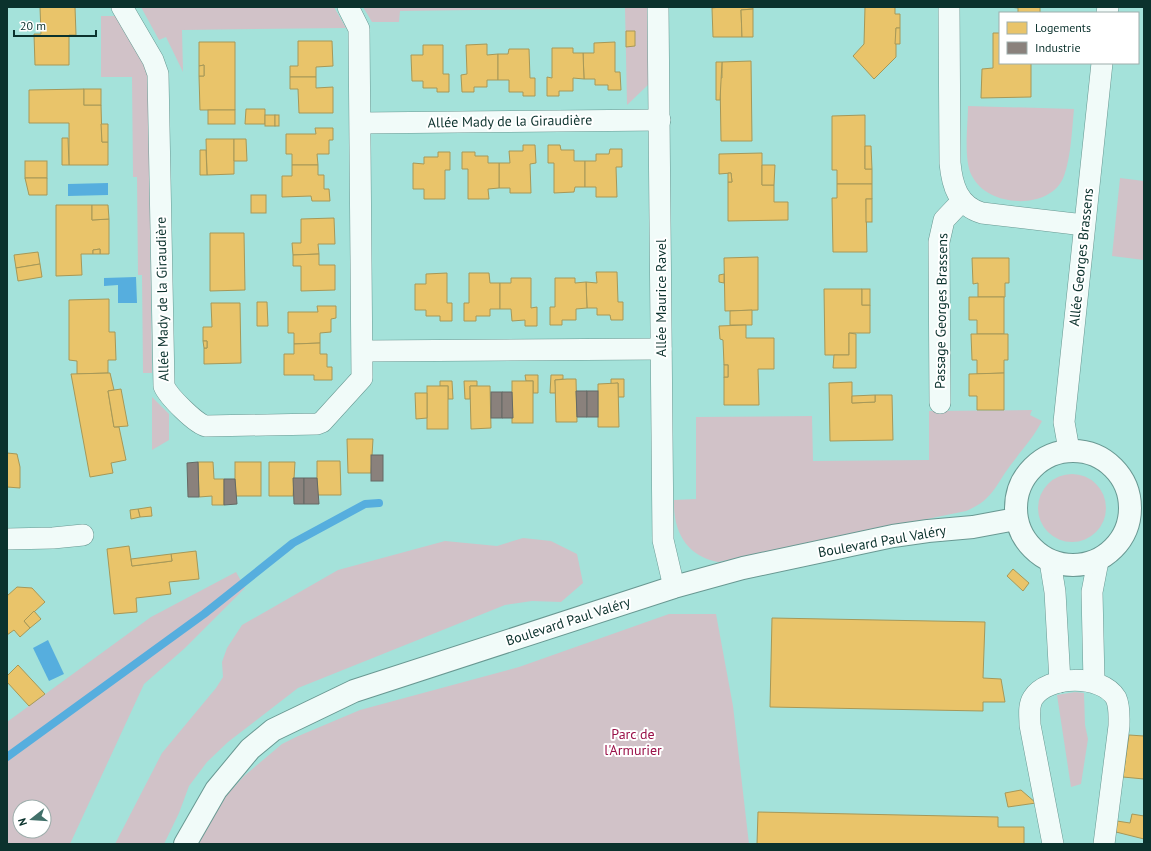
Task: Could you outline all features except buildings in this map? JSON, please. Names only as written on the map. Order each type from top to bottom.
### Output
[{"type":"street","name":"Allée Mady de la Giraudière","points":[[122,7],[153,60],[158,74],[163,382],[167,393],[202,426],[317,424],[322,422],[361,381],[363,375],[363,351],[359,28],[348,7]]},
{"type":"street","name":"Allée Maurice Ravel","points":[[658,7],[663,540],[674,587]]},
{"type":"street","points":[[949,7],[950,163],[955,190],[962,201],[970,208],[982,213],[1084,225]]},
{"type":"street","name":"Allée Georges Brassens","points":[[1069,450],[1064,422],[1102,64]]},
{"type":"street","name":"Allée Mady de la Giraudière","points":[[360,123],[660,120]]},
{"type":"street","name":"Passage Georges Brassens","points":[[940,404],[939,242],[944,220],[962,201]]},
{"type":"street","points":[[363,351],[661,349]]},
{"type":"street","points":[[1069,450],[1091,453],[1110,463],[1137,501],[1124,537],[1112,551],[1098,561],[1074,566],[1050,561],[1034,551],[1023,537],[1016,519],[1017,495],[1027,473],[1046,457],[1069,450]]},
{"type":"street","name":"Boulevard Paul Valéry","points":[[185,844],[216,790],[250,749],[273,730],[287,722],[354,691],[674,587],[743,568],[893,536],[973,527],[1016,519]]},
{"type":"street","points":[[7,539],[53,538],[83,535]]},
{"type":"street","points":[[1050,561],[1055,592],[1060,682]]},
{"type":"street","points":[[1094,682],[1092,592],[1098,561]]},
{"type":"street","points":[[1053,844],[1030,725],[1032,699],[1038,692],[1060,682],[1094,682],[1109,690],[1115,698],[1119,708],[1119,726],[1104,844]]},
{"type":"green space","points":[[141,7],[334,7],[346,28],[182,30],[183,72],[166,37],[159,40]]},
{"type":"green space","points":[[363,7],[649,7],[649,84],[627,105],[625,8],[400,11],[399,22],[372,22]]},
{"type":"green space","points":[[101,16],[116,16],[148,72],[152,373],[143,373],[142,275],[138,275],[137,177],[133,177],[132,77],[101,77]]},
{"type":"green space","points":[[968,106],[1074,109],[1068,160],[1064,176],[1057,187],[1046,195],[1033,200],[1019,201],[1005,199],[991,194],[980,187],[969,169],[967,152]]},
{"type":"green space","points":[[1120,178],[1144,181],[1144,260],[1112,256]]},
{"type":"green space","points":[[152,397],[169,414],[169,440],[152,450]]},
{"type":"green space","points":[[1032,410],[1030,415],[1042,421],[1035,432],[989,496],[983,502],[966,511],[718,562],[697,554],[690,548],[679,532],[674,511],[674,500],[696,499],[696,417],[812,416],[813,461],[929,460],[929,411]]},
{"type":"green space","points":[[1072,474],[1085,477],[1096,484],[1103,495],[1106,508],[1103,521],[1096,532],[1085,539],[1072,542],[1059,539],[1048,532],[1041,521],[1038,508],[1041,495],[1048,484],[1059,477]]},
{"type":"green space","points":[[523,538],[551,541],[577,554],[583,583],[561,602],[532,601],[505,605],[298,688],[228,742],[207,762],[189,786],[179,813],[164,844],[115,844],[162,753],[216,688],[223,677],[222,662],[227,648],[242,625],[338,570],[445,541],[497,546]]},
{"type":"green space","points":[[236,572],[245,588],[185,648],[144,684],[70,844],[7,844],[7,722],[151,617]]},
{"type":"green space","name":"Parc de l'Armurier","points":[[669,614],[716,614],[733,706],[749,844],[196,844],[226,796],[244,776],[282,744],[296,737],[360,710],[519,667]]},
{"type":"green space","points":[[1075,692],[1084,693],[1085,725],[1088,739],[1081,784],[1071,787],[1057,695]]},
{"type":"water","points":[[108,183],[108,195],[68,196],[68,184]]},
{"type":"water","points":[[136,277],[137,303],[118,303],[118,285],[104,286],[104,278]]},
{"type":"water","points":[[48,640],[64,674],[49,681],[33,648]]},
{"type":"waterway","points":[[7,757],[204,614],[293,543],[365,504],[379,503]]}]
